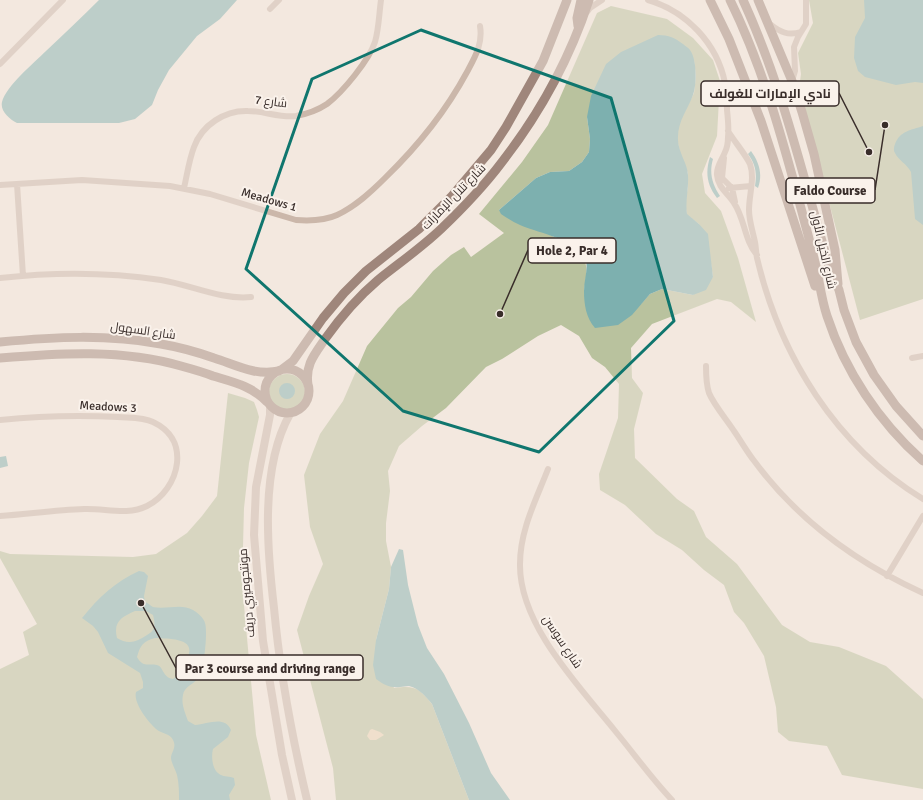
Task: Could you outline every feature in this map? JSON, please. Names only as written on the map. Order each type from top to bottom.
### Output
[{"type":"main road","name":"شارع تلال الإمارات","points":[[280,370],[293,361],[323,318],[344,293],[366,271],[419,229],[452,196],[486,156],[506,127],[543,61],[568,0]]},
{"type":"main road","points":[[578,29],[577,18],[581,0]]},
{"type":"main road","name":"شارع تلال الإمارات","points":[[308,385],[308,370],[310,362],[334,326],[376,282],[441,229],[503,162],[521,137],[549,92],[560,71],[589,0]]},
{"type":"main road","points":[[710,0],[729,39],[756,108],[776,163],[810,273],[822,297]]},
{"type":"main road","name":"شارع الخيل الأول","points":[[730,0],[745,33],[778,125],[810,244],[827,316],[839,348],[857,384],[908,448],[923,461]]},
{"type":"main road","name":"شارع الخيل الأول","points":[[743,0],[756,29],[787,115],[829,266],[839,290],[844,310],[856,342],[874,375],[896,406],[923,436]]},
{"type":"main road","points":[[758,0],[792,81],[814,154],[835,250],[839,290]]},
{"type":"main road","name":"شارع السهول","points":[[0,342],[56,337],[95,337],[133,340],[187,350],[255,372],[270,373],[280,370]]},
{"type":"main road","points":[[0,358],[63,353],[86,353],[122,356],[181,365],[245,386],[257,392],[269,404],[279,412],[290,414],[301,409],[306,404],[308,398],[308,385],[306,380],[298,372],[293,370],[280,370],[269,378],[266,384],[265,390],[269,404]]},
{"type":"street","points":[[0,64],[63,0]]},
{"type":"street","points":[[270,9],[279,0]]},
{"type":"street","name":"شارع 7","points":[[184,188],[194,147],[206,128],[215,120],[225,115],[247,110],[287,116],[304,114],[321,108],[334,97],[364,63],[372,50],[376,36],[381,0]]},
{"type":"street","points":[[562,0],[562,14]]},
{"type":"street","points":[[584,15],[590,8],[602,0]]},
{"type":"street","points":[[648,0],[670,9],[686,19],[711,47],[719,64],[725,83],[728,132],[722,178],[732,188],[735,204],[749,244],[757,256]]},
{"type":"street","points":[[802,0],[806,13]]},
{"type":"street","points":[[792,81],[795,71],[794,47],[806,24],[806,0]]},
{"type":"street","points":[[769,24],[787,34],[801,32]]},
{"type":"street","name":"Meadows 1","points":[[0,185],[98,181],[184,188],[210,194],[296,220],[310,221],[336,216],[359,202],[395,168],[410,153],[437,119],[460,84],[478,51],[481,36],[480,26]]},
{"type":"street","points":[[728,132],[750,163],[752,172],[749,212],[757,256],[765,288],[776,321],[790,352],[812,391],[839,428],[871,460],[906,488],[923,499]]},
{"type":"street","points":[[725,152],[717,173],[718,181],[721,189],[735,204]]},
{"type":"street","points":[[17,184],[23,276]]},
{"type":"street","points":[[721,189],[751,186]]},
{"type":"street","points":[[0,278],[86,274],[125,276],[164,281],[229,297],[251,297]]},
{"type":"street","points":[[912,358],[923,356]]},
{"type":"street","points":[[706,366],[706,380],[710,394],[754,462],[777,489],[828,537],[857,558],[887,576],[923,594]]},
{"type":"street","name":"مونتجوميري دريف","points":[[269,404],[270,415],[256,487],[254,535],[264,649],[282,755],[292,800]]},
{"type":"street","name":"مونتجوميري دريف","points":[[290,414],[281,430],[273,465],[268,502],[268,533],[271,586],[277,638],[295,752],[307,800]]},
{"type":"street","name":"Meadows 3","points":[[0,420],[74,416],[140,418],[153,422],[164,428],[173,437],[178,458],[176,468],[166,490],[152,503],[134,510],[121,511],[85,509],[0,516]]},
{"type":"street","name":"شارع سوسن","points":[[548,469],[529,515],[522,540],[520,565],[522,590],[530,614],[558,659],[672,800]]},
{"type":"street","points":[[887,576],[923,516]]},
{"type":"highlighted area","points":[[421,30],[611,98],[674,321],[539,452],[403,411],[246,269],[312,79]]},
{"type":"green space","points":[[809,0],[923,0],[923,299],[860,320],[799,88],[801,74],[798,53],[813,23]]},
{"type":"green space","points":[[611,6],[667,19],[693,38],[713,60],[720,81],[717,136],[702,174],[705,193],[721,211],[738,258],[756,322],[731,302],[717,299],[652,324],[631,348],[632,378],[643,393],[634,429],[635,458],[677,499],[694,511],[706,537],[737,564],[782,625],[810,642],[839,647],[886,666],[923,699],[923,789],[842,775],[827,746],[789,741],[778,732],[776,707],[764,656],[744,623],[734,612],[724,585],[704,570],[682,550],[656,534],[625,505],[600,490],[599,474],[618,418],[619,384],[605,367],[592,358],[579,336],[561,325],[538,336],[502,359],[486,367],[446,408],[399,446],[388,471],[390,491],[386,523],[386,541],[391,567],[389,589],[376,640],[394,688],[407,687],[416,689],[424,694],[432,704],[469,800],[336,800],[333,768],[297,630],[309,596],[323,564],[310,527],[304,475],[320,434],[343,401],[367,346],[398,308],[411,297],[433,271],[451,255],[464,247],[471,257],[504,233],[479,214],[522,162],[548,125],[597,13]],"holes":[[[694,60],[696,76],[694,93],[678,125],[677,139],[681,157],[688,173],[688,187],[685,203],[687,215],[699,224],[710,257],[713,277],[693,295],[662,289],[650,294],[641,304],[584,290],[586,264],[579,249],[499,210],[536,178],[550,172],[569,171],[582,162],[589,152],[590,139],[587,117]]]},
{"type":"green space","points":[[287,374],[300,379],[305,392],[300,405],[287,410],[274,405],[269,392],[274,379]]},
{"type":"green space","points":[[228,393],[254,402],[259,417],[249,463],[244,508],[242,584],[256,735],[271,800],[0,800],[0,669],[29,655],[23,632],[37,624],[0,558],[0,551],[10,554],[133,557],[156,554],[187,533],[217,496]]},
{"type":"sand","points":[[372,729],[384,735],[376,740],[370,740],[367,736]]},
{"type":"water","points":[[99,0],[237,0],[220,19],[197,36],[169,70],[152,105],[135,119],[119,123],[17,123],[11,119],[2,109],[2,102],[9,89],[28,68]]},
{"type":"water","points":[[864,0],[923,0],[923,83],[915,82],[896,85],[865,77],[858,71],[854,58],[855,37],[865,18]]},
{"type":"water","points":[[658,35],[669,36],[680,42],[689,49],[694,59],[696,78],[694,90],[678,131],[678,142],[688,171],[686,204],[687,214],[708,234],[713,277],[706,290],[693,295],[662,289],[650,294],[632,315],[618,325],[595,328],[589,320],[585,306],[584,285],[587,264],[584,254],[580,249],[560,239],[517,224],[501,214],[499,210],[536,178],[550,172],[569,171],[582,162],[589,152],[590,139],[587,117],[591,96],[606,64],[621,52]]},
{"type":"water","points":[[923,126],[923,225],[915,219],[911,172],[896,155],[894,150],[895,144],[900,136],[910,130]]},
{"type":"water","points":[[751,151],[756,159],[760,173],[758,188],[755,186],[756,174],[754,166],[748,154]]},
{"type":"water","points":[[710,157],[713,159],[711,169],[712,178],[720,196],[717,198],[709,184],[707,174]]},
{"type":"water","points":[[287,383],[294,388],[295,391],[290,398],[287,399],[280,394],[279,391],[284,384]]},
{"type":"water","points":[[6,456],[8,466],[0,468],[0,457]]},
{"type":"water","points":[[399,549],[403,550],[408,585],[418,625],[427,648],[444,674],[469,723],[491,773],[510,800],[469,800],[432,704],[413,687],[390,686],[376,679],[373,665],[376,640],[389,589],[391,567]]},
{"type":"water","points":[[139,571],[144,572],[148,576],[144,596],[145,602],[152,607],[188,608],[195,611],[204,621],[206,627],[206,642],[201,673],[195,682],[185,689],[183,705],[188,721],[195,725],[220,722],[228,725],[231,730],[228,737],[213,749],[212,756],[214,767],[218,773],[222,776],[234,778],[235,785],[229,795],[230,800],[179,800],[178,778],[171,758],[174,743],[170,736],[158,731],[153,726],[139,707],[136,692],[143,688],[140,673],[108,653],[98,632],[93,626],[82,618],[108,591],[130,575]],"holes":[[[135,611],[146,611],[153,615],[153,630],[132,642],[117,638],[116,627],[120,620],[126,615]],[[155,638],[182,641],[187,644],[189,648],[186,661],[187,667],[185,671],[173,679],[169,678],[159,666],[141,663],[137,657],[143,644]]]},
{"type":"place","name":"Faldo Course","points":[[885,125]]},
{"type":"place","name":"نادي الإمارات للغولف","points":[[869,152]]},
{"type":"place","name":"Hole 2, Par 4","points":[[500,314]]},
{"type":"place","name":"Par 3 course and driving range","points":[[141,603]]}]
